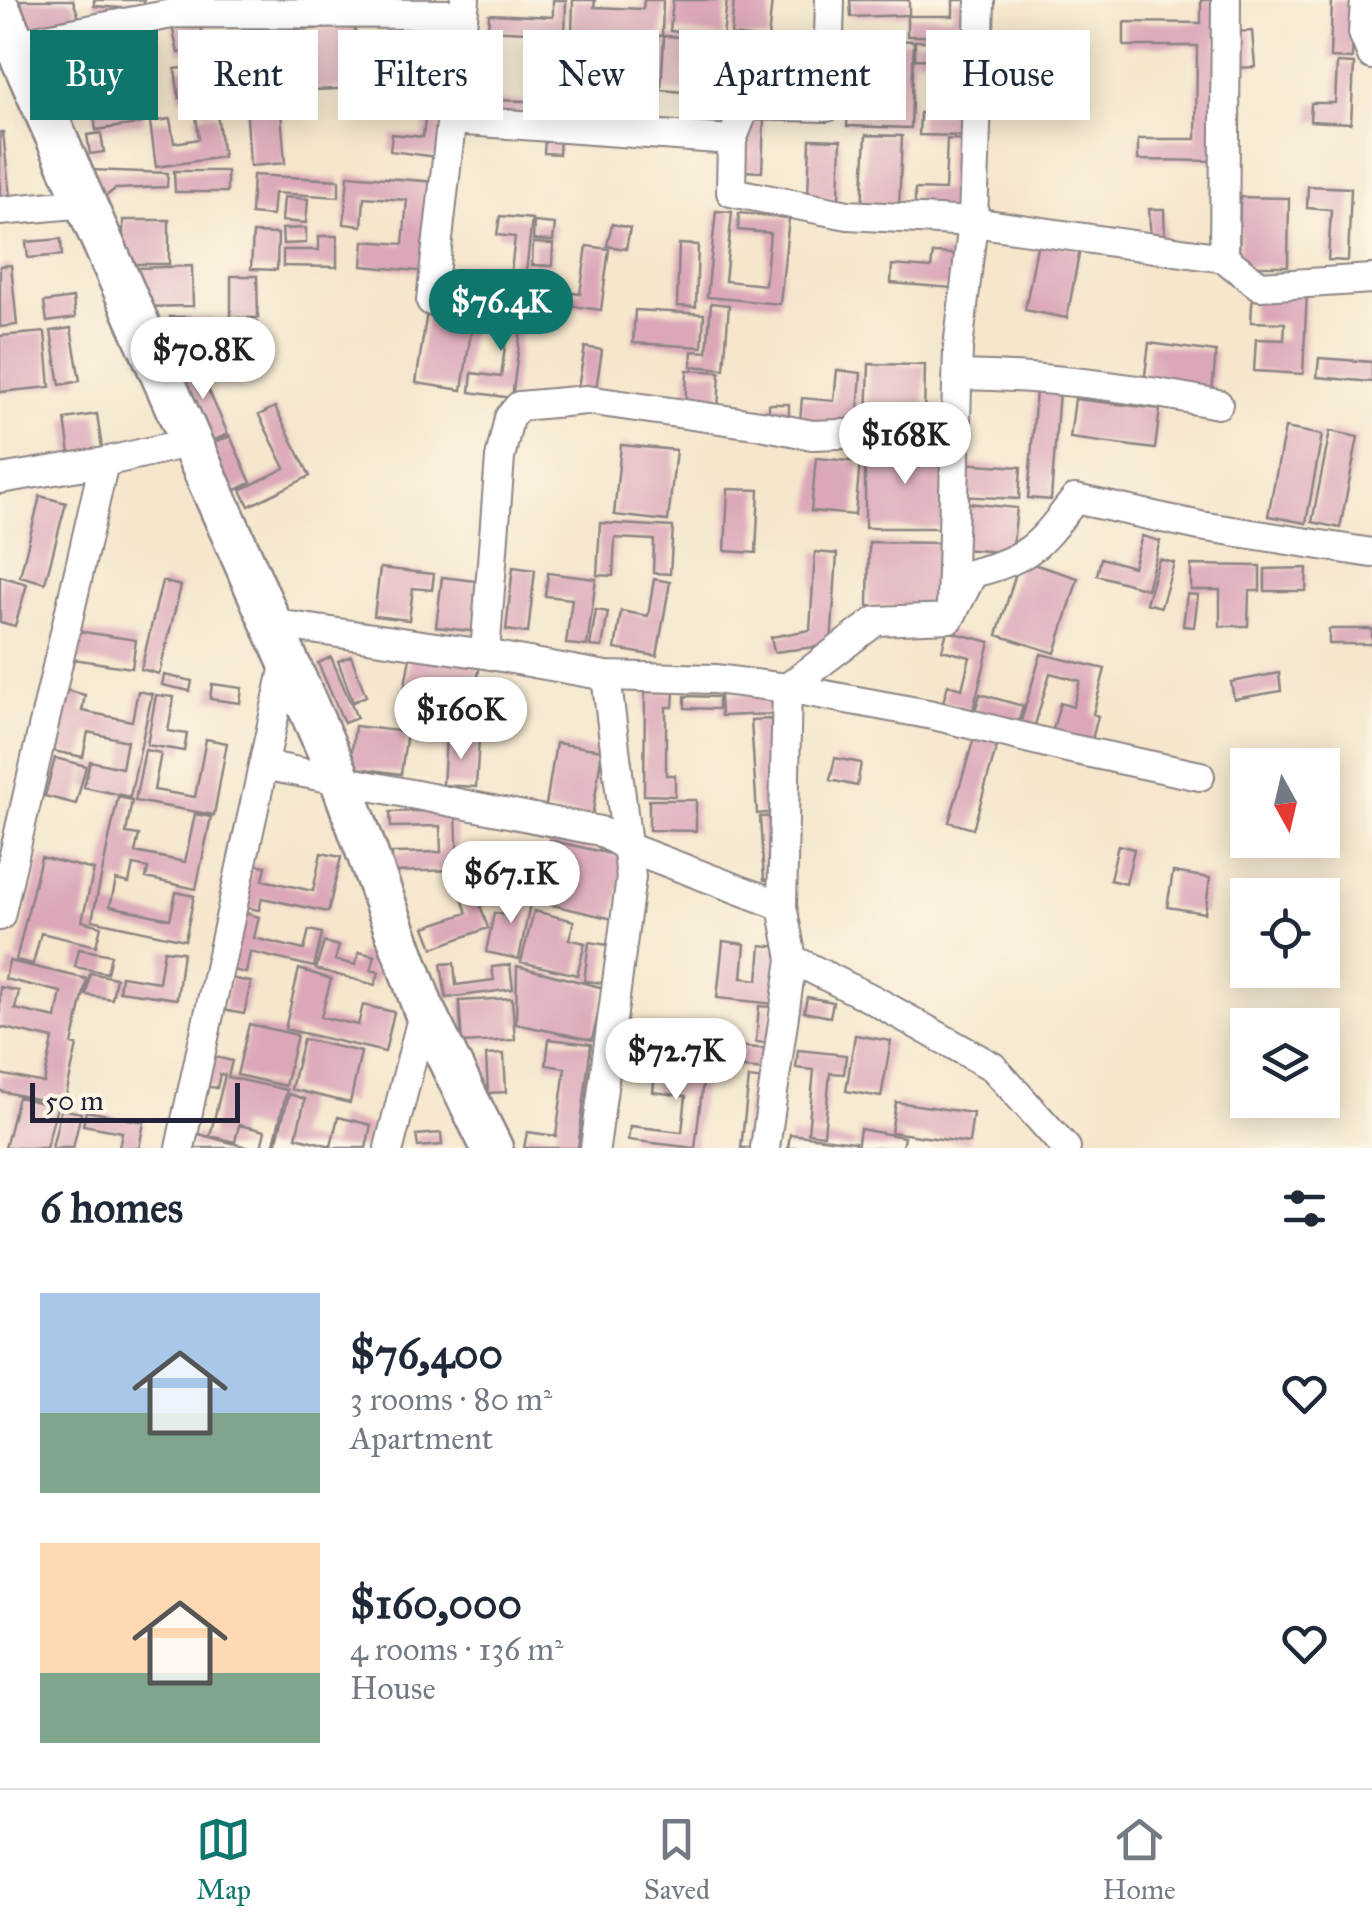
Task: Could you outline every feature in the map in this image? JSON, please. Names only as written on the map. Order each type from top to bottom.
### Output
[{"type":"main road","points":[[7,27],[340,780],[424,1010],[492,1148]]},
{"type":"street","points":[[830,0],[828,107],[746,105],[732,140],[731,192],[848,215],[973,222],[1224,258],[1260,286],[1372,279]]},
{"type":"street","points":[[950,618],[958,348],[973,222],[980,0]]},
{"type":"street","points":[[1224,258],[1226,0]]},
{"type":"street","points":[[1366,0],[1363,33],[1372,54]]},
{"type":"street","points":[[7,27],[176,13],[464,7]]},
{"type":"street","points":[[432,301],[452,120],[732,140]]},
{"type":"street","points":[[0,211],[86,203]]},
{"type":"street","points":[[958,375],[1056,380],[1152,391],[1218,404]]},
{"type":"street","points":[[484,654],[500,458],[509,418],[520,406],[587,400],[761,424],[812,435],[955,430]]},
{"type":"street","points":[[0,479],[192,442]]},
{"type":"street","points":[[0,916],[104,462]]},
{"type":"street","points":[[950,618],[974,573],[1006,565],[1038,547],[1074,499],[1200,526],[1372,553]]},
{"type":"street","points":[[787,688],[876,620],[950,618]]},
{"type":"street","points":[[180,1148],[263,765],[278,640],[484,654],[606,676],[715,679],[787,688],[933,714],[1200,776]]},
{"type":"street","points":[[596,1148],[631,877],[606,676]]},
{"type":"street","points":[[766,1148],[792,959],[782,906],[787,688]]},
{"type":"street","points":[[263,765],[600,831],[627,848],[782,906]]},
{"type":"street","points":[[792,959],[994,1067],[1066,1148]]},
{"type":"street","points":[[389,1148],[424,1010]]},
{"type":"building","points":[[20,0],[73,0],[80,21],[51,30],[30,30]]},
{"type":"building","points":[[94,0],[144,0],[144,10],[94,6]]},
{"type":"building","points":[[553,0],[566,0],[565,30],[488,30],[489,14],[553,17]]},
{"type":"building","points":[[573,0],[595,0],[594,7],[643,9],[644,0],[663,0],[662,36],[659,30],[572,30]]},
{"type":"building","points":[[673,0],[727,0],[724,30],[670,31]]},
{"type":"building","points":[[734,0],[772,0],[769,30],[731,30]]},
{"type":"building","points":[[850,0],[909,0],[909,15],[851,17]]},
{"type":"building","points":[[953,0],[974,0],[974,30],[926,30],[926,36],[907,36],[907,16],[953,16]]},
{"type":"building","points":[[1201,0],[1218,0],[1216,161],[1138,160],[1138,139],[1196,139],[1197,46],[1124,46],[1124,22],[1201,23]]},
{"type":"building","points":[[1332,0],[1353,0],[1352,59],[1330,58]]},
{"type":"building","points":[[200,21],[202,30],[178,30],[178,53],[172,26]]},
{"type":"building","points":[[355,27],[338,30],[338,89],[318,90],[318,30],[288,30]]},
{"type":"building","points":[[1252,31],[1255,67],[1237,68],[1234,32]]},
{"type":"building","points":[[664,36],[679,37],[679,92],[661,90]]},
{"type":"building","points":[[906,41],[914,41],[911,128],[847,126],[847,120],[906,120]]},
{"type":"building","points":[[915,41],[926,41],[926,59],[915,59]]},
{"type":"building","points":[[1337,63],[1354,64],[1351,123],[1310,121],[1311,103],[1335,103]]},
{"type":"building","points":[[503,100],[523,101],[523,116],[503,115]]},
{"type":"building","points":[[920,113],[926,113],[926,120],[968,120],[968,136],[919,135]]},
{"type":"building","points":[[170,119],[174,143],[199,139],[197,120],[218,120],[223,157],[156,167],[150,122]]},
{"type":"building","points":[[94,120],[144,120],[144,123],[96,130]]},
{"type":"building","points":[[247,120],[282,120],[285,163],[250,166]]},
{"type":"building","points":[[425,120],[442,120],[437,157],[390,151],[392,134],[423,137]]},
{"type":"building","points":[[745,120],[764,120],[762,172],[742,171]]},
{"type":"building","points":[[0,132],[10,198],[0,199]]},
{"type":"building","points":[[101,133],[104,152],[90,154],[87,135]]},
{"type":"building","points":[[866,135],[902,136],[899,210],[862,208]]},
{"type":"building","points":[[545,138],[560,138],[559,154],[544,153]]},
{"type":"building","points":[[810,139],[841,140],[839,199],[808,198]]},
{"type":"building","points":[[947,139],[972,140],[968,211],[915,208],[915,189],[945,190]]},
{"type":"building","points":[[91,170],[168,173],[167,187],[115,189],[97,203]]},
{"type":"building","points":[[174,171],[227,171],[227,192],[175,192]]},
{"type":"building","points":[[253,175],[339,180],[339,197],[274,193],[272,216],[251,214]]},
{"type":"building","points":[[348,175],[436,182],[429,272],[362,266],[364,241],[403,244],[407,200],[364,197],[362,226],[344,224]]},
{"type":"building","points":[[1308,186],[1351,188],[1348,261],[1328,260],[1331,210],[1307,208]]},
{"type":"building","points":[[284,197],[308,199],[306,223],[282,221]]},
{"type":"building","points":[[1240,197],[1289,198],[1288,266],[1239,266]]},
{"type":"building","points":[[1149,209],[1164,209],[1165,241],[1151,242]]},
{"type":"building","points":[[716,211],[732,212],[725,281],[765,285],[770,233],[738,230],[739,213],[789,218],[780,304],[707,297]]},
{"type":"building","points":[[500,216],[532,219],[523,300],[446,291],[448,273],[510,280],[515,237],[497,235]]},
{"type":"building","points":[[123,220],[169,220],[169,264],[123,264]]},
{"type":"building","points":[[534,222],[555,224],[553,241],[533,240]]},
{"type":"building","points":[[612,224],[630,228],[626,249],[607,246]]},
{"type":"building","points":[[306,228],[306,243],[283,244],[282,229]]},
{"type":"building","points":[[253,233],[278,234],[277,270],[251,269]]},
{"type":"building","points":[[319,236],[337,236],[337,267],[283,266],[283,250],[319,250]]},
{"type":"building","points":[[61,239],[62,255],[28,258],[26,242]]},
{"type":"building","points":[[1038,241],[1080,249],[1067,318],[1025,310]]},
{"type":"building","points":[[533,243],[553,244],[552,266],[532,265]]},
{"type":"building","points":[[679,244],[698,245],[696,307],[677,306]]},
{"type":"building","points":[[587,246],[609,249],[601,310],[550,303],[552,290],[580,294]]},
{"type":"building","points":[[933,253],[955,254],[952,288],[891,283],[892,265],[931,268]]},
{"type":"building","points":[[11,265],[17,325],[0,327],[0,266]]},
{"type":"building","points":[[192,266],[193,306],[138,307],[137,268]]},
{"type":"building","points":[[231,276],[257,276],[258,318],[231,318]]},
{"type":"building","points":[[1253,288],[1307,291],[1303,374],[1254,371],[1256,339],[1284,340],[1285,323],[1251,322]]},
{"type":"building","points":[[73,298],[75,318],[47,322],[44,302]]},
{"type":"building","points":[[711,303],[729,305],[724,369],[691,366],[692,351],[707,352]]},
{"type":"building","points":[[483,309],[523,314],[512,398],[470,392],[472,373],[501,377],[507,332],[480,329]]},
{"type":"building","points":[[635,310],[704,314],[702,347],[633,343]]},
{"type":"building","points":[[427,312],[473,319],[462,390],[416,383]]},
{"type":"building","points":[[170,317],[190,317],[190,350],[170,350]]},
{"type":"building","points":[[196,318],[214,318],[214,332],[241,332],[241,322],[257,322],[257,355],[196,354]]},
{"type":"building","points":[[71,328],[80,381],[60,385],[51,331]]},
{"type":"building","points":[[45,332],[50,387],[0,392],[0,336]]},
{"type":"building","points":[[1149,343],[1216,352],[1212,392],[1144,383]]},
{"type":"building","points":[[585,347],[602,350],[595,396],[577,393]]},
{"type":"building","points":[[1319,358],[1372,362],[1372,382],[1317,377]]},
{"type":"building","points":[[196,362],[228,434],[210,442],[177,371]]},
{"type":"building","points":[[869,364],[925,365],[924,421],[867,419]]},
{"type":"building","points":[[687,370],[720,372],[718,411],[685,409]]},
{"type":"building","points":[[837,370],[861,373],[857,427],[800,422],[802,398],[834,401]]},
{"type":"building","points":[[1036,390],[1059,391],[1051,500],[1028,498]]},
{"type":"building","points":[[1075,399],[1160,409],[1155,449],[1070,438]]},
{"type":"building","points":[[769,404],[789,404],[789,415],[769,415]]},
{"type":"building","points":[[275,407],[310,476],[249,506],[241,490],[285,468],[259,415]]},
{"type":"building","points":[[97,414],[102,449],[70,454],[65,419]]},
{"type":"building","points":[[1285,428],[1322,435],[1306,523],[1268,516]]},
{"type":"building","points":[[1330,431],[1358,437],[1340,528],[1312,522]]},
{"type":"building","points":[[230,436],[251,483],[232,492],[211,444]]},
{"type":"building","points":[[621,445],[676,450],[668,521],[614,515]]},
{"type":"building","points":[[865,445],[945,446],[945,528],[865,528]]},
{"type":"building","points":[[816,458],[860,462],[855,515],[811,511]]},
{"type":"building","points":[[960,463],[1021,467],[1019,499],[958,496]]},
{"type":"building","points":[[728,489],[759,490],[756,553],[725,551]]},
{"type":"building","points":[[40,496],[66,503],[45,583],[20,576]]},
{"type":"building","points":[[967,503],[1017,508],[1012,553],[963,549]]},
{"type":"building","points":[[600,523],[673,527],[670,574],[653,573],[654,540],[615,538],[613,576],[597,575]]},
{"type":"building","points":[[1142,536],[1160,541],[1147,589],[1097,575],[1101,558],[1133,567]]},
{"type":"building","points":[[869,542],[944,543],[943,607],[868,606]]},
{"type":"building","points":[[815,552],[837,554],[831,645],[774,652],[771,637],[810,630]]},
{"type":"building","points":[[1159,559],[1174,563],[1161,607],[1146,603]]},
{"type":"building","points":[[1020,560],[1078,578],[1055,653],[997,635]]},
{"type":"building","points":[[1191,565],[1260,566],[1260,591],[1249,591],[1248,626],[1220,626],[1220,590],[1191,590]]},
{"type":"building","points":[[513,567],[535,570],[528,633],[506,630]]},
{"type":"building","points":[[380,568],[434,574],[432,590],[413,588],[409,620],[374,616]]},
{"type":"building","points":[[1307,568],[1306,591],[1265,591],[1265,569]]},
{"type":"building","points":[[548,573],[596,579],[587,646],[566,644],[572,599],[545,596]]},
{"type":"building","points":[[0,576],[27,584],[15,626],[0,622]]},
{"type":"building","points":[[442,577],[485,582],[478,632],[436,627]]},
{"type":"building","points":[[654,579],[670,582],[657,656],[615,649],[621,611],[648,616]]},
{"type":"building","points":[[162,581],[181,586],[159,674],[141,669]]},
{"type":"building","points":[[1187,594],[1198,595],[1194,627],[1183,626]]},
{"type":"building","points":[[596,610],[608,612],[602,647],[590,646]]},
{"type":"building","points":[[1329,629],[1372,629],[1372,644],[1329,644]]},
{"type":"building","points":[[77,631],[136,640],[132,668],[73,659]]},
{"type":"building","points":[[947,631],[990,642],[973,710],[943,702],[948,685],[962,689],[970,657],[942,650]]},
{"type":"building","points":[[412,647],[481,660],[467,734],[398,722]]},
{"type":"building","points":[[1041,654],[1105,669],[1093,714],[1098,716],[1090,748],[1051,737],[1060,703],[1073,707],[1080,681],[1050,673],[1033,732],[1019,728]]},
{"type":"building","points":[[351,656],[366,696],[353,702],[338,661]]},
{"type":"building","points":[[331,657],[357,718],[344,723],[318,663]]},
{"type":"building","points":[[1279,673],[1281,691],[1234,699],[1231,682]]},
{"type":"building","points":[[164,675],[192,681],[190,691],[162,685]]},
{"type":"building","points":[[212,684],[242,688],[240,703],[210,699]]},
{"type":"building","points":[[65,690],[85,695],[82,711],[132,721],[138,691],[152,694],[130,797],[84,787],[90,761],[122,768],[127,741],[88,732],[83,757],[53,751]]},
{"type":"building","points":[[645,692],[674,692],[673,707],[666,707],[666,775],[675,775],[675,796],[644,795]]},
{"type":"building","points":[[777,693],[778,714],[721,716],[720,695]]},
{"type":"building","points":[[980,694],[1023,706],[1017,728],[974,715]]},
{"type":"building","points":[[156,695],[174,697],[168,731],[187,734],[184,751],[147,745]]},
{"type":"building","points":[[685,696],[718,697],[718,709],[685,708]]},
{"type":"building","points":[[771,719],[777,812],[757,814],[751,720]]},
{"type":"building","points":[[355,726],[407,732],[401,774],[350,767]]},
{"type":"building","points":[[977,728],[1000,735],[973,829],[949,822]]},
{"type":"building","points":[[446,737],[479,739],[476,787],[443,785]]},
{"type":"building","points":[[206,739],[227,743],[214,815],[135,801],[145,750],[161,753],[154,790],[195,797]]},
{"type":"building","points":[[556,743],[602,750],[592,818],[545,811]]},
{"type":"building","points":[[55,758],[86,766],[76,804],[45,796]]},
{"type":"building","points":[[835,758],[861,763],[857,786],[830,780]]},
{"type":"building","points":[[118,797],[132,800],[126,833],[139,835],[135,852],[185,862],[195,814],[211,817],[196,889],[146,878],[148,868],[133,865],[129,883],[116,880],[110,906],[170,919],[176,892],[194,896],[185,940],[92,920]]},
{"type":"building","points":[[649,800],[696,800],[696,831],[649,830]]},
{"type":"building","points":[[456,810],[458,870],[392,872],[392,853],[441,852],[440,826],[391,827],[390,812]]},
{"type":"building","points":[[776,816],[779,879],[764,880],[760,817]]},
{"type":"building","points":[[550,840],[628,858],[613,919],[535,901]]},
{"type":"building","points":[[1118,845],[1134,849],[1126,884],[1110,880]]},
{"type":"building","points":[[475,850],[478,867],[465,870],[462,852]]},
{"type":"building","points":[[321,853],[341,857],[328,912],[262,898],[259,910],[243,907],[253,864],[266,866],[263,880],[313,891]]},
{"type":"building","points":[[41,857],[94,870],[82,921],[101,926],[96,946],[41,933],[33,964],[16,960]]},
{"type":"building","points":[[468,870],[488,928],[433,948],[425,927],[467,913],[454,875]]},
{"type":"building","points":[[1173,872],[1210,878],[1205,913],[1167,907]]},
{"type":"building","points":[[515,884],[533,888],[519,959],[486,952],[494,913],[509,916]]},
{"type":"building","points":[[534,911],[574,921],[569,939],[585,943],[577,975],[521,962]]},
{"type":"building","points":[[241,912],[259,917],[254,938],[304,950],[309,930],[322,933],[314,967],[250,952],[246,973],[228,969]]},
{"type":"building","points":[[723,941],[745,944],[742,978],[758,980],[761,945],[781,947],[775,1004],[717,998]]},
{"type":"building","points":[[324,942],[339,946],[335,960],[355,965],[359,952],[375,956],[371,970],[379,972],[375,985],[316,969]]},
{"type":"building","points":[[589,942],[608,945],[603,983],[584,981]]},
{"type":"building","points":[[79,949],[111,955],[107,973],[75,967]]},
{"type":"building","points":[[164,950],[183,952],[177,999],[119,991],[121,976],[159,982]]},
{"type":"building","points":[[9,961],[87,979],[72,1044],[77,1045],[64,1105],[0,1091],[0,1074],[44,1083],[53,1039],[0,1027],[0,987],[19,991],[15,1009],[56,1018],[61,992],[5,979]]},
{"type":"building","points":[[454,963],[456,985],[494,980],[492,967],[510,965],[513,989],[446,998],[441,964]]},
{"type":"building","points":[[517,966],[604,988],[592,1040],[516,1024]]},
{"type":"building","points":[[299,969],[331,979],[321,1017],[358,1025],[363,1005],[394,1012],[385,1052],[285,1029]]},
{"type":"building","points":[[90,973],[116,978],[112,999],[86,995]]},
{"type":"building","points":[[230,978],[251,982],[244,1014],[223,1010]]},
{"type":"building","points":[[807,997],[833,1002],[830,1017],[804,1012]]},
{"type":"building","points":[[512,998],[515,1040],[462,1043],[459,1001]]},
{"type":"building","points":[[759,1006],[772,1007],[770,1043],[756,1042]]},
{"type":"building","points":[[249,1024],[297,1035],[285,1086],[237,1075]]},
{"type":"building","points":[[855,1035],[891,1041],[881,1097],[846,1091]]},
{"type":"building","points":[[303,1039],[361,1052],[350,1103],[291,1089]]},
{"type":"building","points":[[549,1039],[591,1044],[578,1148],[524,1148],[527,1132],[556,1136],[565,1068],[546,1065]]},
{"type":"building","points":[[711,1044],[769,1049],[767,1070],[709,1065]]},
{"type":"building","points":[[798,1050],[846,1055],[844,1074],[830,1073],[824,1135],[808,1133],[814,1070],[796,1068]]},
{"type":"building","points":[[504,1054],[506,1092],[488,1093],[486,1055]]},
{"type":"building","points":[[211,1056],[232,1061],[228,1077],[287,1090],[273,1148],[261,1148],[265,1131],[239,1125],[235,1142],[210,1136],[225,1075],[220,1074],[217,1088],[204,1086]]},
{"type":"building","points":[[657,1059],[705,1065],[695,1148],[628,1140],[630,1126],[682,1132],[686,1096],[653,1092]]},
{"type":"building","points":[[749,1078],[764,1080],[756,1148],[741,1148]]},
{"type":"building","points":[[289,1094],[305,1099],[296,1137],[331,1146],[338,1117],[371,1125],[366,1148],[275,1148]]},
{"type":"building","points":[[18,1097],[57,1107],[46,1148],[5,1148]]},
{"type":"building","points":[[896,1102],[973,1113],[969,1143],[891,1132]]},
{"type":"building","points":[[61,1109],[81,1113],[73,1148],[52,1148]]},
{"type":"building","points":[[86,1111],[144,1122],[139,1148],[119,1148],[122,1132],[83,1125]]},
{"type":"building","points":[[860,1129],[904,1137],[902,1148],[857,1148]]},
{"type":"building","points":[[195,1133],[247,1147],[191,1148]]},
{"type":"building","points":[[441,1133],[442,1145],[418,1147],[416,1135]]},
{"type":"building","points":[[790,1134],[855,1142],[854,1148],[788,1148]]}]
